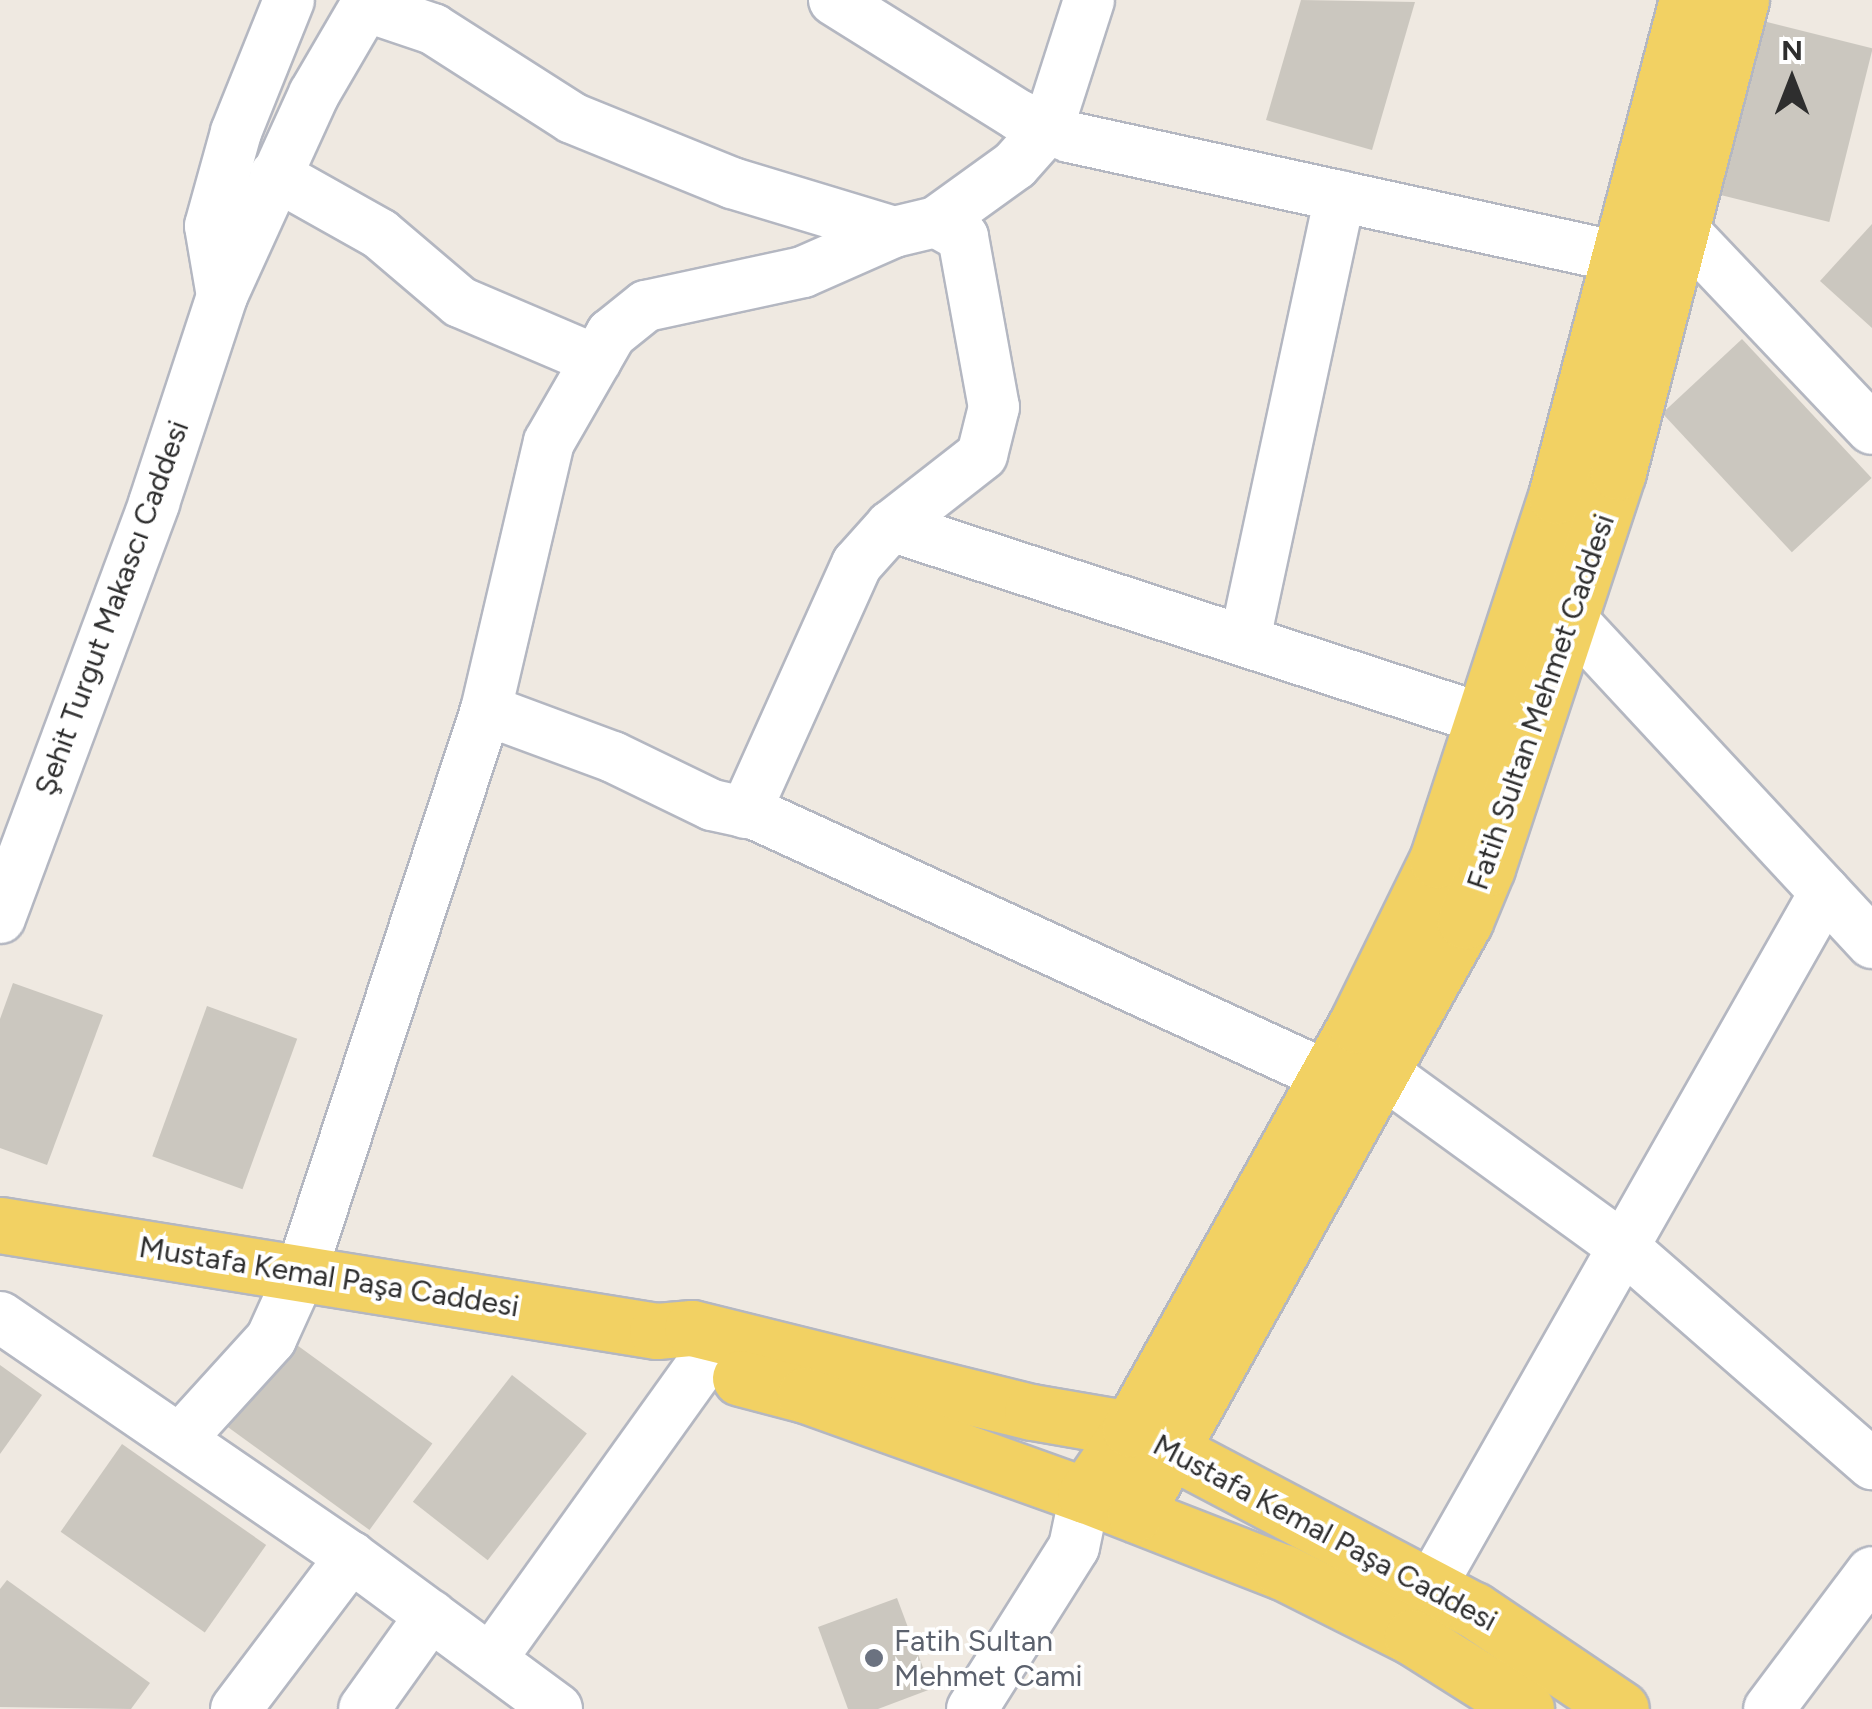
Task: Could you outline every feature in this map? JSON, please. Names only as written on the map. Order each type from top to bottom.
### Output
[{"type":"main road","name":"Fatih Sultan Mehmet Caddesi","points":[[1135,1514],[1152,1438],[1326,1076],[1437,860],[1486,720],[1623,258],[1687,0]]},
{"type":"main road","name":"Fatih Sultan Mehmet Caddesi","points":[[1085,1495],[1152,1438],[1381,1071],[1465,921],[1519,784],[1572,620],[1683,230],[1741,0]]},
{"type":"main road","name":"Mustafa Kemal Paşa Caddesi","points":[[0,1225],[657,1330],[692,1328],[1152,1438],[1430,1586],[1621,1709]]},
{"type":"main road","name":"Mustafa Kemal Paşa Caddesi","points":[[657,1330],[663,1359],[805,1395],[1085,1495],[1283,1572],[1412,1636],[1526,1709]]},
{"type":"street","name":"Şehit Turgut Makascı Caddesi","points":[[222,296],[210,226],[236,132],[289,0]]},
{"type":"street","points":[[834,0],[1048,128],[1623,258]]},
{"type":"street","points":[[180,1438],[272,1339],[301,1272],[486,710],[549,442],[611,334],[646,306],[803,272],[915,227],[1015,166],[1048,128],[1090,0]]},
{"type":"street","name":"Şehit Turgut Makascı Caddesi","points":[[0,918],[154,503],[222,296],[275,175],[367,3]]},
{"type":"street","points":[[367,3],[433,29],[572,118],[732,183],[963,237],[994,407],[982,456],[891,526],[857,564],[745,812]]},
{"type":"street","points":[[275,175],[380,234],[460,302],[596,360]]},
{"type":"street","points":[[1245,639],[1340,196]]},
{"type":"street","points":[[1683,230],[1872,429]]},
{"type":"street","points":[[891,526],[1486,720]]},
{"type":"street","points":[[1572,620],[1872,943]]},
{"type":"street","points":[[486,710],[613,757],[712,805],[745,812],[1326,1076]]},
{"type":"street","points":[[1430,1586],[1825,892]]},
{"type":"street","points":[[1381,1071],[1622,1246],[1872,1464]]},
{"type":"street","points":[[0,1317],[351,1557],[557,1709]]},
{"type":"street","points":[[491,1659],[699,1368]]},
{"type":"street","points":[[988,1704],[1074,1547],[1085,1495]]},
{"type":"street","points":[[1074,1547],[1135,1514]]},
{"type":"street","points":[[236,1709],[351,1557]]},
{"type":"street","points":[[1768,1709],[1872,1572]]},
{"type":"street","points":[[364,1709],[430,1615]]},
{"type":"building","points":[[1301,0],[1415,2],[1372,150],[1266,120]]},
{"type":"building","points":[[1763,21],[1872,48],[1829,222],[1720,195]]},
{"type":"building","points":[[1872,224],[1872,328],[1820,281]]},
{"type":"building","points":[[1742,339],[1872,478],[1792,552],[1662,413]]},
{"type":"building","points":[[13,983],[103,1015],[47,1165],[0,1148],[0,1019]]},
{"type":"building","points":[[207,1006],[297,1039],[242,1189],[152,1156]]},
{"type":"building","points":[[290,1340],[432,1443],[369,1530],[227,1427]]},
{"type":"building","points":[[0,1365],[42,1395],[0,1454]]},
{"type":"building","points":[[512,1375],[587,1433],[488,1560],[413,1502]]},
{"type":"building","points":[[122,1444],[266,1545],[205,1633],[61,1532]]},
{"type":"building","points":[[7,1580],[150,1683],[131,1709],[0,1707],[0,1589]]},
{"type":"building","name":"Fatih Sultan Mehmet Cami","points":[[897,1598],[931,1689],[878,1709],[848,1709],[818,1627]]},
{"type":"place","name":"Fatih Sultan Mehmet Cami","points":[[874,1658]]}]
